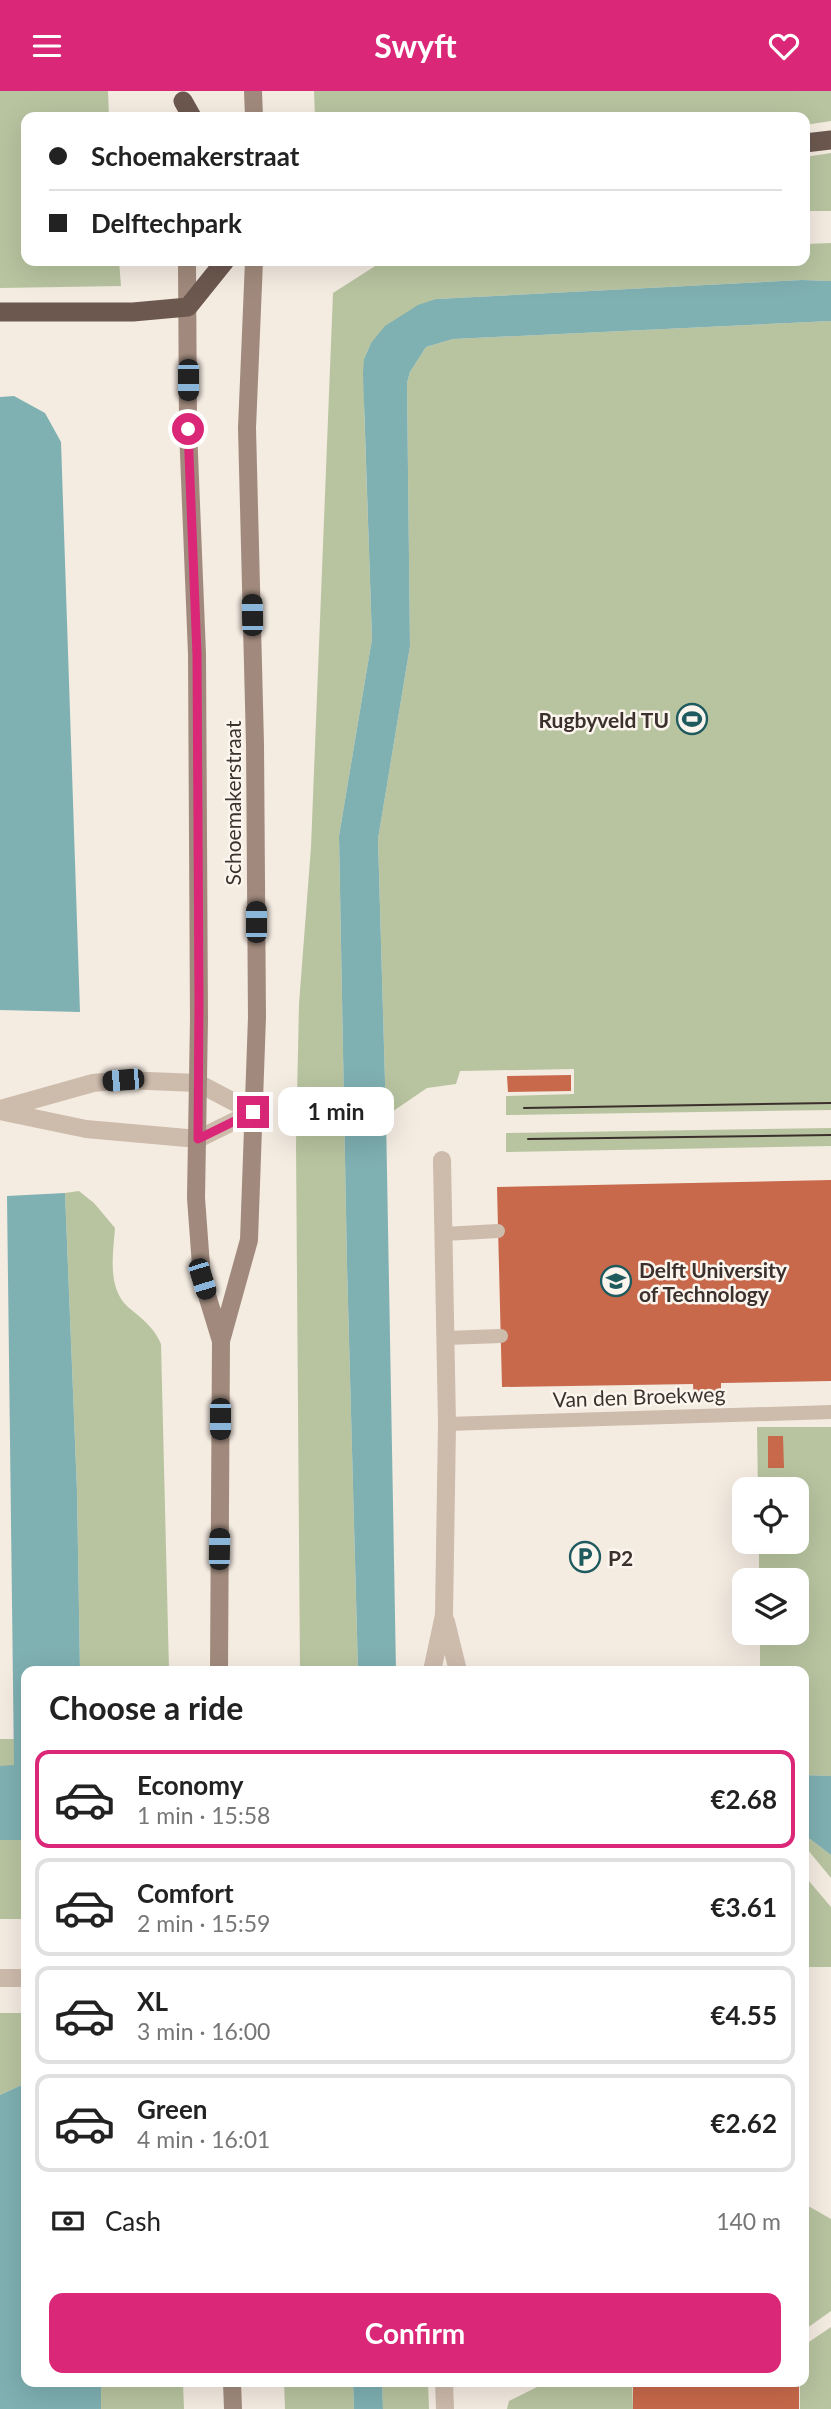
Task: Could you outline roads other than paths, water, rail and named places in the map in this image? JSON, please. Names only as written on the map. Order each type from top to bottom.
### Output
[{"type":"highway","points":[[810,142],[831,140]]},
{"type":"highway","points":[[0,312],[133,312],[188,307],[221,266]]},
{"type":"main road","points":[[253,91],[254,112]]},
{"type":"main road","name":"Schoemakerstraat","points":[[187,266],[188,429],[197,655],[196,1198],[202,1279],[221,1341]]},
{"type":"main road","name":"Schoemakerstraat","points":[[219,1666],[221,1341],[249,1240],[257,1017],[255,744],[247,428],[254,266]]},
{"type":"main road","points":[[232,2387],[233,2409]]},
{"type":"street","points":[[0,1110],[93,1083],[123,1080],[198,1083],[253,1112]]},
{"type":"street","points":[[0,1110],[86,1129],[198,1139],[253,1112]]},
{"type":"street","points":[[433,1666],[444,1615],[447,1424],[442,1160]]},
{"type":"street","points":[[444,1615],[457,1666]]},
{"type":"street","points":[[0,1978],[21,1978]]},
{"type":"street","points":[[444,2387],[445,2409]]},
{"type":"lane","points":[[444,1234],[498,1231]]},
{"type":"lane","points":[[446,1338],[501,1336]]},
{"type":"lane","name":"Van den Broekweg","points":[[447,1424],[831,1412]]},
{"type":"water","points":[[802,280],[831,281],[831,321],[453,339],[426,347],[410,372],[407,383],[410,646],[378,839],[396,1666],[358,1666],[339,836],[372,639],[363,373],[364,359],[371,343],[385,326],[418,305],[436,299]]},
{"type":"water","points":[[14,396],[45,413],[61,442],[80,1012],[0,1010],[0,397]]},
{"type":"water","points":[[65,1193],[77,1491],[80,1666],[21,1666],[21,1840],[0,1840],[0,1766],[14,1765],[7,1196]]},
{"type":"water","points":[[809,1775],[831,1776],[831,1855],[810,1839]]},
{"type":"water","points":[[21,2085],[21,2387],[101,2387],[101,2409],[0,2409],[0,2095]]},
{"type":"water","points":[[353,2387],[382,2387],[383,2409],[354,2409]]},
{"type":"tram line","points":[[524,1108],[831,1103]]},
{"type":"tram line","points":[[528,1139],[831,1135]]},
{"type":"place","name":"Rugbyveld TU","points":[[692,719]]},
{"type":"place","name":"Delft University of Technology","points":[[616,1281]]},
{"type":"place","name":"P2","points":[[585,1557]]}]
